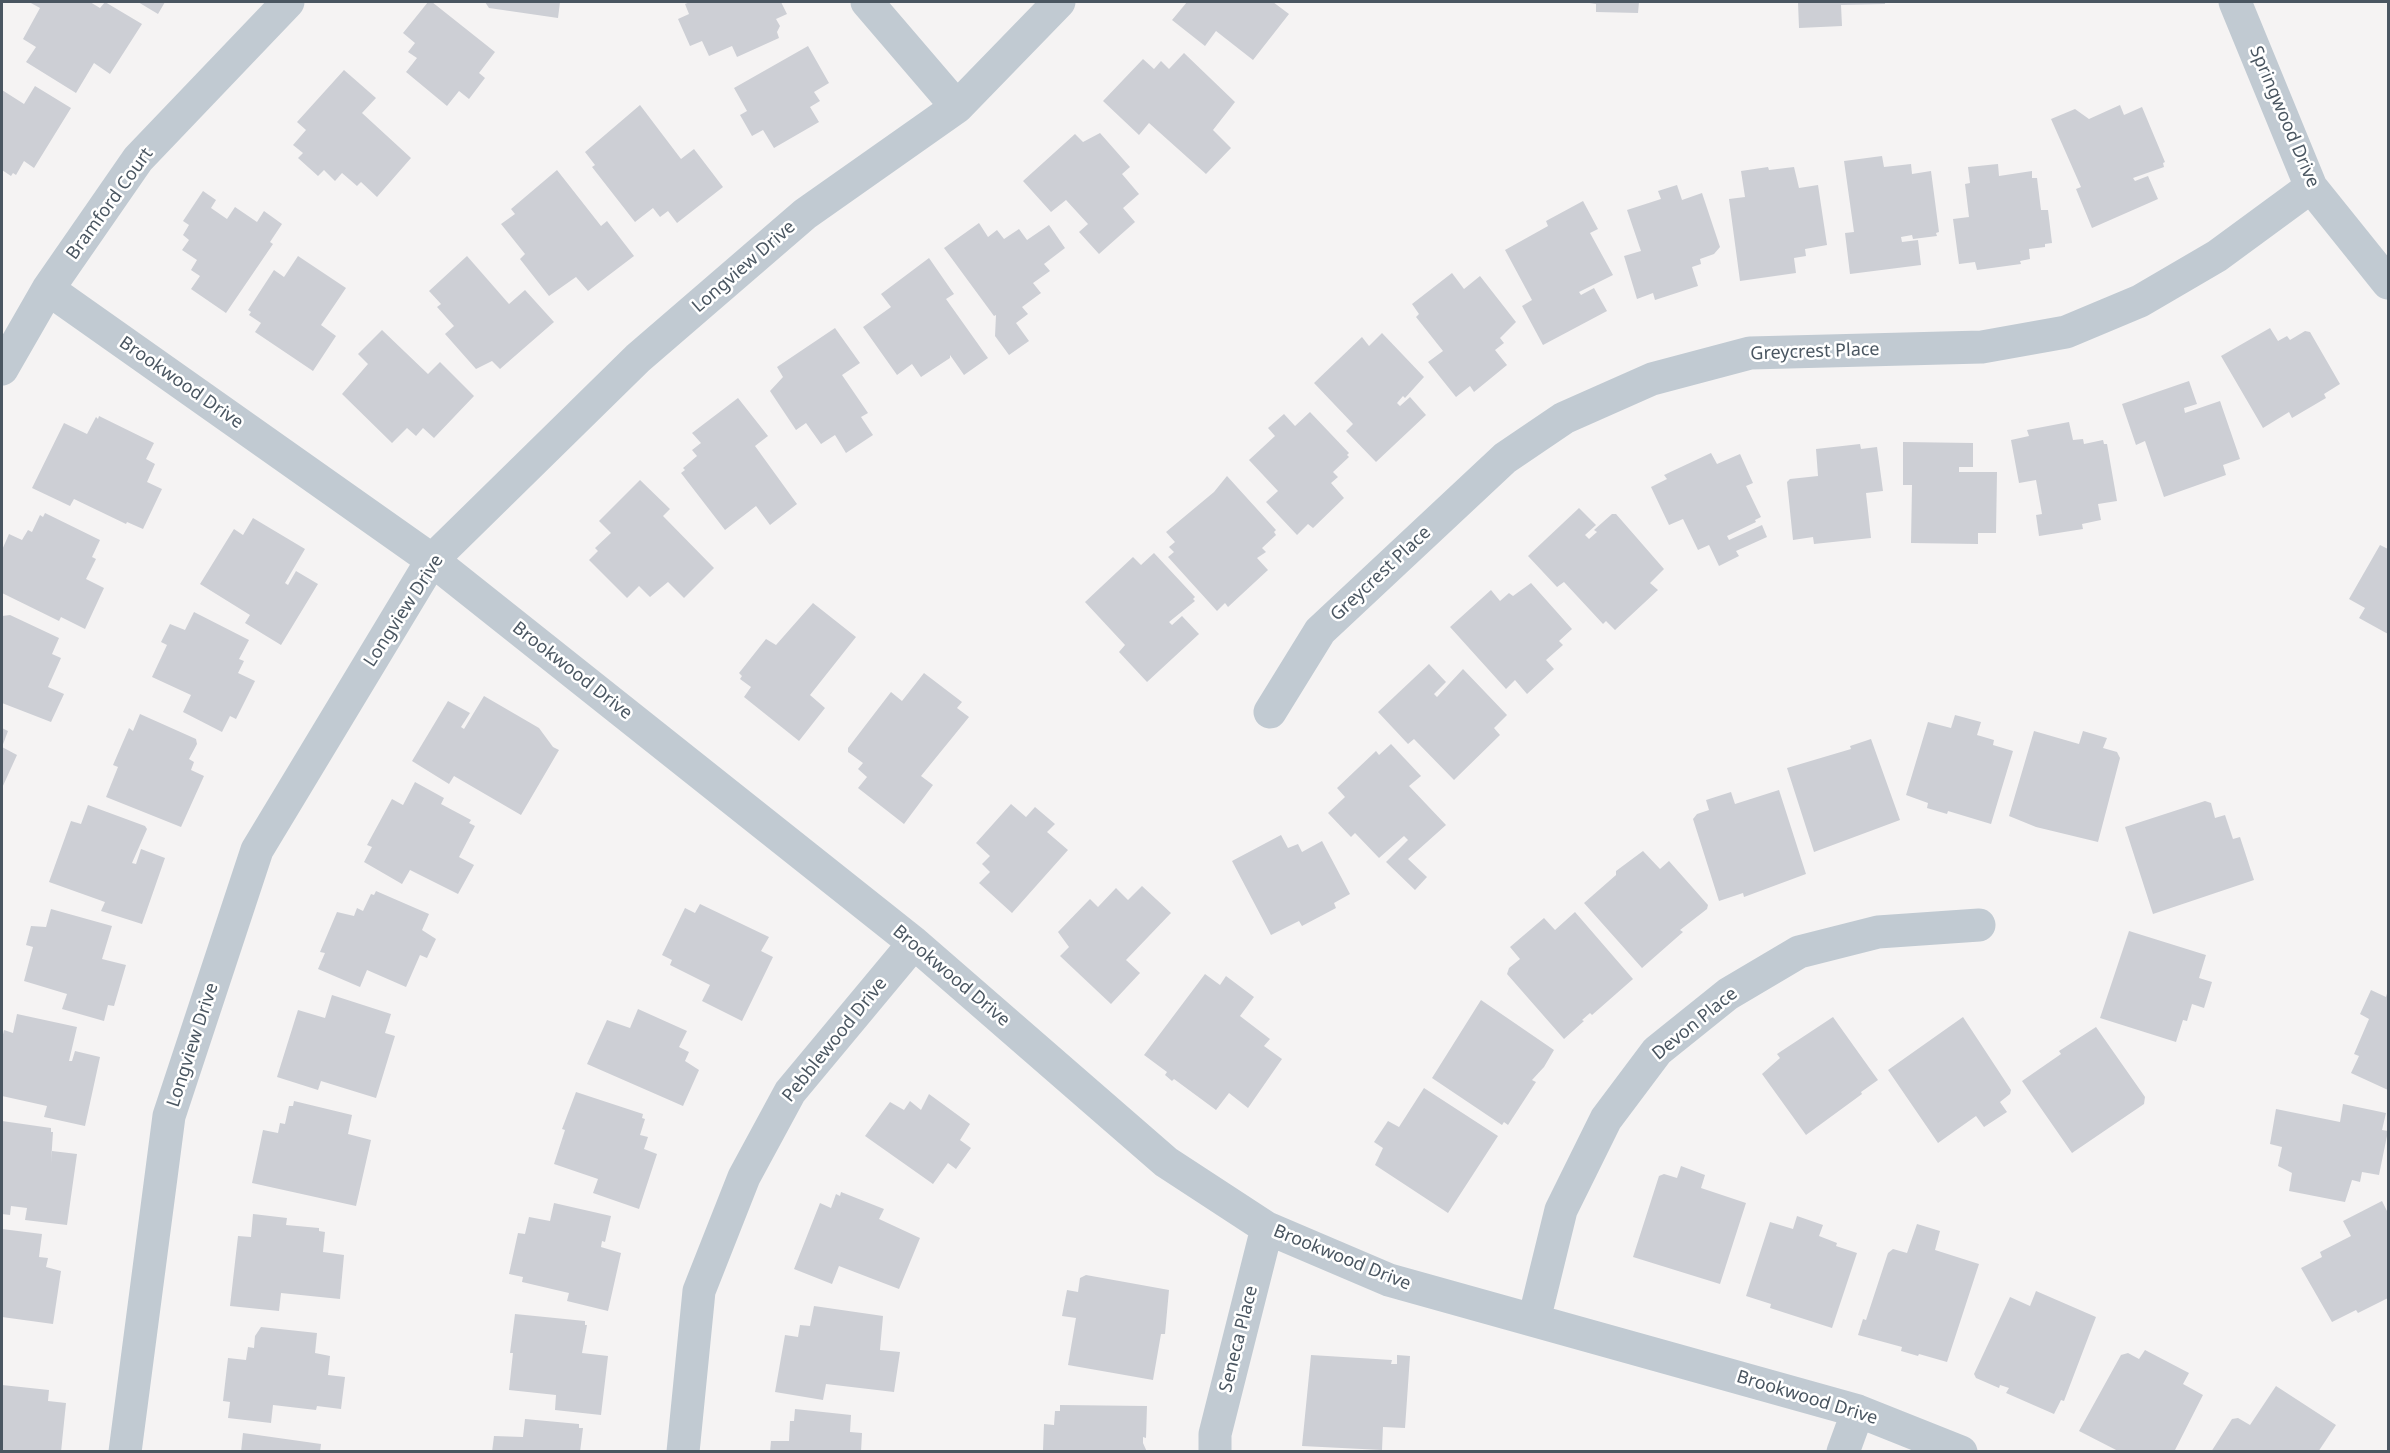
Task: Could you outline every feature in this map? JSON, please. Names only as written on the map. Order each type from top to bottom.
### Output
[{"type":"street","name":"Bramford Court","points":[[2,369],[48,289],[138,159],[288,2]]},
{"type":"street","points":[[867,2],[957,107]]},
{"type":"street","name":"Longview Drive","points":[[125,1452],[169,1116],[257,850],[432,560],[638,358],[805,214],[957,107],[1059,2]]},
{"type":"street","name":"Springwood Drive","points":[[2235,2],[2311,187],[2388,283]]},
{"type":"street","name":"Greycrest Place","points":[[1270,712],[1320,631],[1505,458],[1564,418],[1652,379],[1750,353],[1982,347],[2066,332],[2140,301],[2217,256],[2311,187]]},
{"type":"street","name":"Brookwood Drive","points":[[48,289],[432,560],[914,943],[1166,1162],[1267,1228],[1389,1280],[1858,1411],[1961,1452]]},
{"type":"street","name":"Devon Place","points":[[1534,1320],[1561,1210],[1606,1119],[1657,1051],[1728,994],[1799,952],[1878,932],[1979,925]]},
{"type":"street","name":"Pebblewood Drive","points":[[684,1452],[699,1290],[744,1177],[790,1092],[914,943]]},
{"type":"street","name":"Seneca Place","points":[[1215,1452],[1215,1434],[1267,1228]]},
{"type":"street","points":[[1843,1452],[1858,1411]]},
{"type":"building","points":[[29,2],[90,2],[100,8],[105,2],[142,24],[110,74],[94,63],[76,93],[26,62],[36,47],[23,39],[40,8]]},
{"type":"building","points":[[138,2],[165,2],[158,14]]},
{"type":"building","points":[[428,2],[432,2],[495,52],[479,73],[485,78],[469,99],[459,91],[447,106],[406,72],[417,58],[408,52],[415,43],[403,33]]},
{"type":"building","points":[[485,2],[560,2],[558,18],[489,8]]},
{"type":"building","points":[[690,2],[781,2],[787,14],[776,19],[780,26],[777,32],[779,38],[737,57],[732,46],[709,56],[702,41],[690,46],[678,19],[689,14],[685,4]]},
{"type":"building","points":[[1187,2],[1273,2],[1289,14],[1253,60],[1216,31],[1205,46],[1172,20]]},
{"type":"building","points":[[1583,2],[1639,2],[1638,13],[1596,12],[1596,4]]},
{"type":"building","points":[[1798,2],[1885,2],[1885,4],[1841,5],[1842,26],[1799,28]]},
{"type":"building","points":[[808,46],[829,83],[814,92],[820,101],[810,107],[819,122],[774,148],[763,130],[752,136],[740,115],[747,111],[734,88]]},
{"type":"building","points":[[1184,53],[1235,102],[1213,130],[1231,148],[1206,174],[1149,123],[1139,135],[1103,101],[1143,59],[1154,69],[1161,61],[1169,69]]},
{"type":"building","points":[[344,70],[376,98],[362,113],[411,158],[377,197],[361,182],[357,186],[342,173],[335,181],[324,170],[318,176],[298,158],[303,153],[293,145],[306,130],[297,122]]},
{"type":"building","points":[[35,86],[71,108],[34,168],[24,161],[16,175],[13,173],[11,176],[2,170],[2,90],[24,104]]},
{"type":"building","points":[[640,105],[681,159],[694,149],[723,187],[677,223],[668,211],[660,217],[653,208],[635,222],[592,167],[595,165],[585,152]]},
{"type":"building","points":[[2120,105],[2124,115],[2142,107],[2165,162],[2164,167],[2133,178],[2135,181],[2148,176],[2158,199],[2092,228],[2076,189],[2081,187],[2051,119],[2075,109],[2089,119]]},
{"type":"building","points":[[1100,133],[1130,167],[1122,174],[1139,194],[1123,208],[1135,222],[1099,254],[1079,232],[1088,224],[1066,200],[1051,212],[1023,181],[1075,134],[1083,142]]},
{"type":"building","points":[[1882,156],[1884,167],[1911,164],[1912,174],[1931,171],[1939,232],[1936,233],[1937,236],[1913,239],[1912,235],[1901,237],[1902,242],[1918,240],[1921,265],[1850,274],[1845,233],[1854,232],[1844,161]]},
{"type":"building","points":[[1998,164],[1999,176],[2032,171],[2032,178],[2037,178],[2041,210],[2048,210],[2052,243],[2045,244],[2045,247],[2029,249],[2030,259],[2020,261],[2021,264],[1977,270],[1975,262],[1959,264],[1953,219],[1969,217],[1965,184],[1970,183],[1968,167]]},
{"type":"building","points":[[1768,167],[1769,170],[1794,167],[1799,188],[1818,185],[1827,245],[1805,249],[1806,256],[1794,258],[1796,273],[1740,281],[1729,199],[1745,197],[1741,171]]},
{"type":"building","points":[[557,170],[601,226],[607,221],[634,256],[588,291],[576,277],[549,296],[520,259],[525,254],[501,224],[515,214],[511,209]]},
{"type":"building","points":[[1677,185],[1682,200],[1702,193],[1720,247],[1714,254],[1700,259],[1701,264],[1692,267],[1698,286],[1655,300],[1653,293],[1637,299],[1624,256],[1641,251],[1627,210],[1661,199],[1658,191]]},
{"type":"building","points":[[203,191],[216,200],[211,208],[227,219],[235,207],[257,222],[264,211],[282,224],[270,242],[273,244],[226,313],[191,289],[200,276],[191,270],[197,260],[182,250],[189,240],[183,235],[189,225],[183,221]]},
{"type":"building","points":[[1583,201],[1598,229],[1590,233],[1613,275],[1579,292],[1581,295],[1594,288],[1607,311],[1543,345],[1522,306],[1532,300],[1505,250],[1548,226],[1546,221]]},
{"type":"building","points":[[979,223],[988,237],[997,230],[1004,239],[1019,229],[1027,240],[1049,225],[1065,248],[1044,264],[1050,271],[1033,283],[1041,293],[1022,307],[1028,314],[1016,323],[1029,341],[1009,355],[995,336],[996,315],[994,316],[944,248]]},
{"type":"building","points":[[298,256],[346,288],[321,325],[336,336],[313,371],[255,332],[261,323],[249,315],[251,312],[248,310],[274,270],[284,277]]},
{"type":"building","points":[[467,256],[509,304],[525,290],[554,322],[500,369],[492,361],[476,369],[445,334],[454,326],[437,307],[441,304],[429,291]]},
{"type":"building","points":[[929,258],[954,294],[946,299],[988,358],[964,375],[950,355],[950,358],[921,377],[912,364],[897,375],[863,327],[891,307],[881,294]]},
{"type":"building","points":[[1452,273],[1464,289],[1480,276],[1516,322],[1500,338],[1504,343],[1495,350],[1507,365],[1474,392],[1470,386],[1456,397],[1428,362],[1443,351],[1416,317],[1419,314],[1412,304]]},
{"type":"building","points":[[835,328],[860,363],[842,375],[868,413],[861,417],[873,435],[846,453],[835,435],[821,444],[806,423],[796,430],[770,391],[783,377],[777,367]]},
{"type":"building","points":[[2270,328],[2278,341],[2287,336],[2290,340],[2305,331],[2310,332],[2340,384],[2324,394],[2326,398],[2292,418],[2289,412],[2263,428],[2221,356]]},
{"type":"building","points":[[382,330],[428,374],[440,362],[474,396],[434,438],[423,428],[416,436],[407,428],[392,443],[342,394],[368,364],[358,354]]},
{"type":"building","points":[[1382,333],[1424,377],[1405,398],[1403,396],[1397,403],[1400,406],[1410,397],[1426,415],[1376,462],[1346,431],[1353,424],[1314,383],[1362,337],[1369,346]]},
{"type":"building","points":[[2189,381],[2197,404],[2184,408],[2185,413],[2220,401],[2240,459],[2223,465],[2226,475],[2164,497],[2145,441],[2136,445],[2122,404]]},
{"type":"building","points":[[738,398],[768,436],[755,446],[797,504],[770,525],[756,506],[725,530],[681,473],[685,470],[683,468],[697,456],[692,450],[701,443],[692,433]]},
{"type":"building","points":[[1310,412],[1349,453],[1347,455],[1349,457],[1333,472],[1338,477],[1331,483],[1344,498],[1313,528],[1308,524],[1297,535],[1266,502],[1278,491],[1249,460],[1275,436],[1268,428],[1284,414],[1295,426]]},
{"type":"building","points":[[99,416],[154,443],[146,459],[155,464],[147,482],[162,489],[143,529],[127,522],[126,524],[74,499],[70,506],[32,488],[64,423],[87,434],[96,417],[98,419]]},
{"type":"building","points":[[2069,422],[2073,440],[2083,439],[2084,444],[2103,440],[2104,444],[2107,444],[2117,501],[2098,504],[2101,520],[2082,524],[2083,529],[2039,536],[2036,515],[2042,514],[2036,480],[2019,483],[2011,440],[2029,436],[2027,430]]},
{"type":"building","points":[[1903,442],[1973,443],[1973,467],[1959,467],[1959,472],[1997,472],[1996,533],[1978,533],[1978,544],[1911,543],[1912,485],[1903,485]]},
{"type":"building","points":[[1860,444],[1861,449],[1877,447],[1883,491],[1866,493],[1871,538],[1814,544],[1813,537],[1793,540],[1787,482],[1790,479],[1818,476],[1816,449]]},
{"type":"building","points":[[1711,453],[1717,464],[1740,454],[1753,483],[1746,486],[1761,517],[1755,520],[1756,522],[1727,536],[1729,540],[1762,525],[1767,537],[1736,551],[1739,556],[1719,566],[1709,545],[1698,550],[1683,519],[1669,525],[1651,487],[1667,479],[1664,475]]},
{"type":"building","points":[[1227,476],[1276,530],[1274,532],[1276,535],[1262,548],[1266,552],[1257,558],[1268,570],[1228,607],[1225,603],[1217,611],[1168,557],[1174,552],[1169,547],[1175,542],[1166,532],[1214,492]]},
{"type":"building","points":[[640,480],[670,509],[663,516],[714,568],[684,598],[668,582],[650,597],[639,586],[627,598],[589,560],[598,551],[595,548],[611,533],[599,521]]},
{"type":"building","points":[[1579,508],[1596,525],[1585,535],[1589,539],[1597,532],[1594,530],[1612,514],[1616,514],[1664,569],[1650,583],[1658,590],[1615,630],[1606,621],[1603,624],[1564,582],[1557,587],[1528,556]]},
{"type":"building","points":[[45,513],[100,540],[92,557],[96,559],[86,579],[104,588],[85,629],[61,617],[59,621],[2,593],[2,550],[9,534],[22,540],[28,530],[32,532],[40,515],[43,517]]},
{"type":"building","points":[[253,518],[305,549],[285,583],[288,585],[296,571],[318,584],[281,645],[245,623],[250,615],[200,584],[234,529],[243,535]]},
{"type":"building","points":[[2380,545],[2388,549],[2388,634],[2359,618],[2365,608],[2349,599]]},
{"type":"building","points":[[1154,553],[1195,597],[1193,599],[1195,601],[1169,622],[1172,625],[1182,616],[1199,634],[1147,682],[1119,652],[1125,645],[1085,602],[1133,557],[1141,565]]},
{"type":"building","points":[[1531,583],[1572,629],[1559,641],[1563,645],[1546,660],[1554,669],[1527,694],[1515,680],[1506,689],[1450,627],[1491,590],[1500,601],[1509,593],[1513,596]]},
{"type":"building","points":[[813,603],[856,637],[810,695],[825,708],[799,741],[744,697],[751,687],[740,679],[742,676],[739,673],[766,639],[776,645]]},
{"type":"building","points":[[194,612],[249,640],[239,659],[244,661],[238,673],[255,681],[236,719],[230,716],[222,732],[183,712],[191,695],[152,677],[167,645],[161,642],[170,624],[185,630]]},
{"type":"building","points":[[10,615],[59,638],[52,654],[61,658],[48,687],[64,694],[51,722],[2,703],[2,616]]},
{"type":"building","points":[[1429,664],[1446,682],[1434,694],[1437,697],[1463,669],[1507,715],[1494,728],[1500,735],[1454,780],[1414,739],[1408,744],[1378,712]]},
{"type":"building","points":[[924,673],[962,702],[957,708],[969,717],[921,776],[933,785],[904,824],[858,788],[867,777],[858,769],[863,763],[848,752],[848,748],[891,692],[902,701]]},
{"type":"building","points":[[484,696],[539,728],[553,747],[559,750],[521,815],[454,776],[449,784],[412,761],[448,701],[470,713],[461,727],[464,729]]},
{"type":"building","points":[[140,714],[196,739],[197,744],[189,759],[194,762],[191,770],[204,776],[181,827],[106,797],[118,767],[113,765],[129,728],[133,731]]},
{"type":"building","points":[[1955,715],[1981,722],[1977,735],[1994,740],[1993,745],[2013,751],[1991,824],[1948,811],[1947,814],[1927,808],[1928,803],[1906,795],[1928,722],[1951,728]]},
{"type":"building","points":[[2,728],[8,731],[2,747]]},
{"type":"building","points":[[2034,731],[2079,744],[2083,731],[2107,738],[2103,748],[2117,752],[2120,758],[2098,842],[2036,827],[2009,816]]},
{"type":"building","points":[[1871,739],[1900,820],[1814,852],[1787,768],[1851,749],[1850,746]]},
{"type":"building","points":[[1391,744],[1421,776],[1409,786],[1446,825],[1408,859],[1427,877],[1415,890],[1386,862],[1408,840],[1404,836],[1379,858],[1355,833],[1351,837],[1328,813],[1345,797],[1337,788],[1376,751],[1379,755]]},
{"type":"building","points":[[2,747],[17,755],[2,788]]},
{"type":"building","points":[[415,782],[444,798],[441,804],[471,820],[469,823],[475,826],[459,857],[474,865],[458,894],[410,870],[402,884],[364,862],[372,847],[367,845],[392,799],[403,805]]},
{"type":"building","points":[[1779,790],[1806,874],[1744,897],[1743,893],[1719,901],[1693,819],[1697,814],[1709,810],[1706,800],[1731,792],[1735,804]]},
{"type":"building","points":[[2205,801],[2211,803],[2215,818],[2225,815],[2233,839],[2240,837],[2254,880],[2153,914],[2125,827]]},
{"type":"building","points":[[1011,804],[1026,817],[1035,807],[1055,824],[1047,832],[1068,850],[1012,913],[979,883],[990,872],[982,864],[990,856],[976,843]]},
{"type":"building","points":[[88,805],[145,826],[147,829],[132,863],[136,864],[141,849],[165,858],[142,924],[101,911],[105,902],[49,882],[71,821],[81,824]]},
{"type":"building","points":[[1281,835],[1288,848],[1298,844],[1302,852],[1322,841],[1350,894],[1334,903],[1336,908],[1302,926],[1299,921],[1271,935],[1232,861]]},
{"type":"building","points":[[1643,851],[1660,869],[1669,861],[1708,905],[1707,909],[1680,930],[1683,932],[1642,968],[1584,903],[1616,875],[1616,871]]},
{"type":"building","points":[[1142,886],[1171,913],[1126,960],[1140,973],[1111,1004],[1060,956],[1069,947],[1058,932],[1090,899],[1098,907],[1116,888],[1128,900]]},
{"type":"building","points":[[376,891],[429,914],[422,930],[436,939],[427,958],[420,955],[406,987],[367,970],[360,987],[318,969],[325,953],[320,952],[337,912],[354,916],[357,908],[363,911],[371,894],[374,895]]},
{"type":"building","points":[[700,904],[769,937],[761,951],[773,957],[742,1021],[702,1001],[710,985],[670,965],[672,960],[662,955],[685,908],[695,913]]},
{"type":"building","points":[[51,909],[112,926],[102,959],[126,965],[114,1006],[108,1005],[104,1021],[62,1009],[67,994],[24,981],[33,947],[26,945],[31,926],[46,927]]},
{"type":"building","points":[[1575,912],[1633,979],[1592,1015],[1590,1013],[1564,1039],[1507,974],[1509,968],[1520,959],[1510,947],[1544,918],[1555,930]]},
{"type":"building","points":[[2129,931],[2206,955],[2199,978],[2212,982],[2204,1008],[2192,1004],[2187,1021],[2183,1020],[2176,1042],[2100,1018]]},
{"type":"building","points":[[1205,974],[1220,985],[1226,976],[1254,997],[1240,1016],[1270,1039],[1264,1046],[1282,1059],[1248,1108],[1229,1093],[1216,1110],[1174,1079],[1172,1081],[1165,1075],[1167,1072],[1144,1055]]},
{"type":"building","points":[[2371,990],[2386,997],[2388,990],[2388,1090],[2351,1073],[2359,1056],[2354,1054],[2369,1019],[2360,1014]]},
{"type":"building","points":[[332,995],[391,1014],[385,1033],[395,1036],[376,1098],[321,1081],[318,1090],[277,1077],[298,1010],[325,1018]]},
{"type":"building","points":[[1481,1000],[1554,1050],[1544,1067],[1532,1080],[1536,1082],[1508,1125],[1504,1122],[1502,1125],[1432,1078]]},
{"type":"building","points":[[638,1009],[687,1031],[679,1047],[689,1052],[685,1061],[699,1070],[683,1106],[587,1064],[607,1020],[630,1028]]},
{"type":"building","points":[[17,1014],[77,1027],[69,1061],[72,1061],[75,1051],[100,1057],[85,1126],[44,1117],[47,1106],[2,1096],[2,1039],[4,1030],[13,1033]]},
{"type":"building","points":[[1833,1017],[1878,1080],[1806,1135],[1762,1074],[1780,1058],[1777,1054]]},
{"type":"building","points":[[1963,1017],[2011,1090],[2010,1094],[2000,1102],[2007,1112],[1984,1127],[1976,1116],[1938,1143],[1888,1070]]},
{"type":"building","points":[[2096,1027],[2145,1097],[2144,1104],[2072,1153],[2022,1081],[2061,1054],[2059,1051]]},
{"type":"building","points":[[1424,1088],[1498,1136],[1448,1213],[1375,1165],[1383,1148],[1374,1142],[1388,1121],[1399,1127]]},
{"type":"building","points":[[576,1092],[643,1114],[642,1118],[645,1119],[640,1135],[648,1137],[644,1149],[657,1154],[639,1209],[593,1193],[598,1179],[554,1164],[565,1130],[562,1129]]},
{"type":"building","points":[[929,1094],[970,1124],[960,1140],[971,1148],[956,1169],[948,1163],[933,1184],[865,1136],[890,1102],[904,1110],[910,1101],[921,1110]]},
{"type":"building","points":[[294,1101],[352,1115],[348,1134],[371,1140],[356,1206],[252,1183],[263,1130],[278,1133],[280,1123],[285,1124],[289,1106],[293,1106]]},
{"type":"building","points":[[2343,1104],[2386,1113],[2382,1130],[2388,1131],[2379,1175],[2362,1172],[2360,1182],[2352,1180],[2345,1202],[2289,1191],[2292,1173],[2278,1166],[2282,1147],[2270,1144],[2276,1109],[2340,1122]]},
{"type":"building","points":[[2,1121],[51,1128],[53,1132],[51,1163],[52,1151],[77,1154],[67,1225],[25,1220],[27,1208],[11,1206],[10,1215],[2,1214]]},
{"type":"building","points":[[1681,1166],[1705,1175],[1701,1188],[1746,1203],[1720,1284],[1633,1257],[1659,1176],[1664,1174],[1677,1178]]},
{"type":"building","points":[[841,1192],[884,1209],[879,1219],[920,1238],[899,1289],[839,1266],[832,1284],[794,1269],[820,1203],[831,1208],[836,1194],[840,1196]]},
{"type":"building","points":[[2382,1201],[2388,1213],[2388,1298],[2358,1313],[2356,1310],[2332,1322],[2301,1268],[2322,1257],[2320,1252],[2351,1236],[2343,1221]]},
{"type":"building","points":[[554,1203],[611,1216],[605,1242],[602,1241],[601,1247],[621,1253],[608,1311],[567,1301],[569,1293],[522,1282],[523,1277],[509,1274],[518,1233],[525,1234],[529,1217],[550,1221]]},
{"type":"building","points":[[253,1214],[287,1218],[286,1225],[319,1228],[319,1231],[325,1232],[323,1252],[344,1255],[340,1299],[281,1293],[279,1311],[230,1306],[238,1236],[251,1237]]},
{"type":"building","points":[[1797,1216],[1823,1225],[1819,1236],[1837,1243],[1836,1246],[1857,1253],[1832,1328],[1770,1308],[1771,1304],[1746,1296],[1770,1222],[1793,1229]]},
{"type":"building","points":[[1917,1224],[1940,1231],[1935,1250],[1979,1264],[1947,1362],[1901,1351],[1902,1347],[1858,1335],[1863,1319],[1866,1320],[1888,1253],[1893,1249],[1907,1253]]},
{"type":"building","points":[[2,1229],[42,1234],[39,1257],[48,1258],[46,1267],[61,1271],[53,1324],[2,1317]]},
{"type":"building","points":[[1086,1275],[1169,1290],[1165,1334],[1161,1334],[1153,1380],[1068,1365],[1076,1318],[1062,1316],[1067,1290],[1078,1292],[1080,1278]]},
{"type":"building","points":[[2036,1291],[2096,1317],[2064,1401],[2061,1400],[2054,1414],[2006,1393],[2009,1388],[2000,1385],[1999,1388],[1976,1378],[1974,1374],[2010,1297],[2030,1306]]},
{"type":"building","points":[[814,1306],[883,1316],[880,1350],[900,1352],[894,1392],[826,1384],[823,1400],[775,1392],[785,1335],[798,1337],[800,1325],[810,1326]]},
{"type":"building","points":[[515,1314],[585,1321],[587,1325],[582,1353],[608,1356],[601,1415],[555,1410],[556,1395],[509,1390],[513,1353],[510,1353]]},
{"type":"building","points":[[261,1327],[317,1333],[315,1353],[330,1356],[328,1375],[345,1377],[341,1409],[317,1406],[316,1410],[273,1405],[271,1423],[228,1418],[230,1402],[223,1401],[228,1358],[246,1360],[248,1347],[254,1348],[255,1336]]},
{"type":"building","points":[[2145,1350],[2189,1373],[2183,1384],[2203,1395],[2174,1452],[2120,1452],[2079,1431],[2121,1355],[2128,1353],[2139,1359]]},
{"type":"building","points":[[1311,1355],[1392,1360],[1391,1364],[1397,1364],[1397,1355],[1410,1356],[1405,1428],[1383,1427],[1382,1450],[1302,1446]]},
{"type":"building","points":[[2,1385],[49,1390],[48,1401],[66,1403],[61,1452],[2,1452]]},
{"type":"building","points":[[2276,1386],[2336,1425],[2318,1452],[2211,1452],[2232,1419],[2238,1418],[2250,1425]]},
{"type":"building","points":[[1060,1405],[1147,1406],[1146,1438],[1143,1437],[1143,1443],[1147,1452],[1043,1450],[1044,1424],[1054,1425],[1055,1411],[1060,1411]]},
{"type":"building","points":[[795,1409],[851,1415],[850,1432],[862,1433],[861,1452],[770,1452],[771,1441],[789,1441],[790,1421],[794,1421]]},
{"type":"building","points":[[525,1419],[579,1424],[579,1428],[583,1428],[580,1452],[492,1452],[494,1436],[523,1437]]},
{"type":"building","points":[[243,1433],[321,1444],[320,1452],[241,1452]]}]
